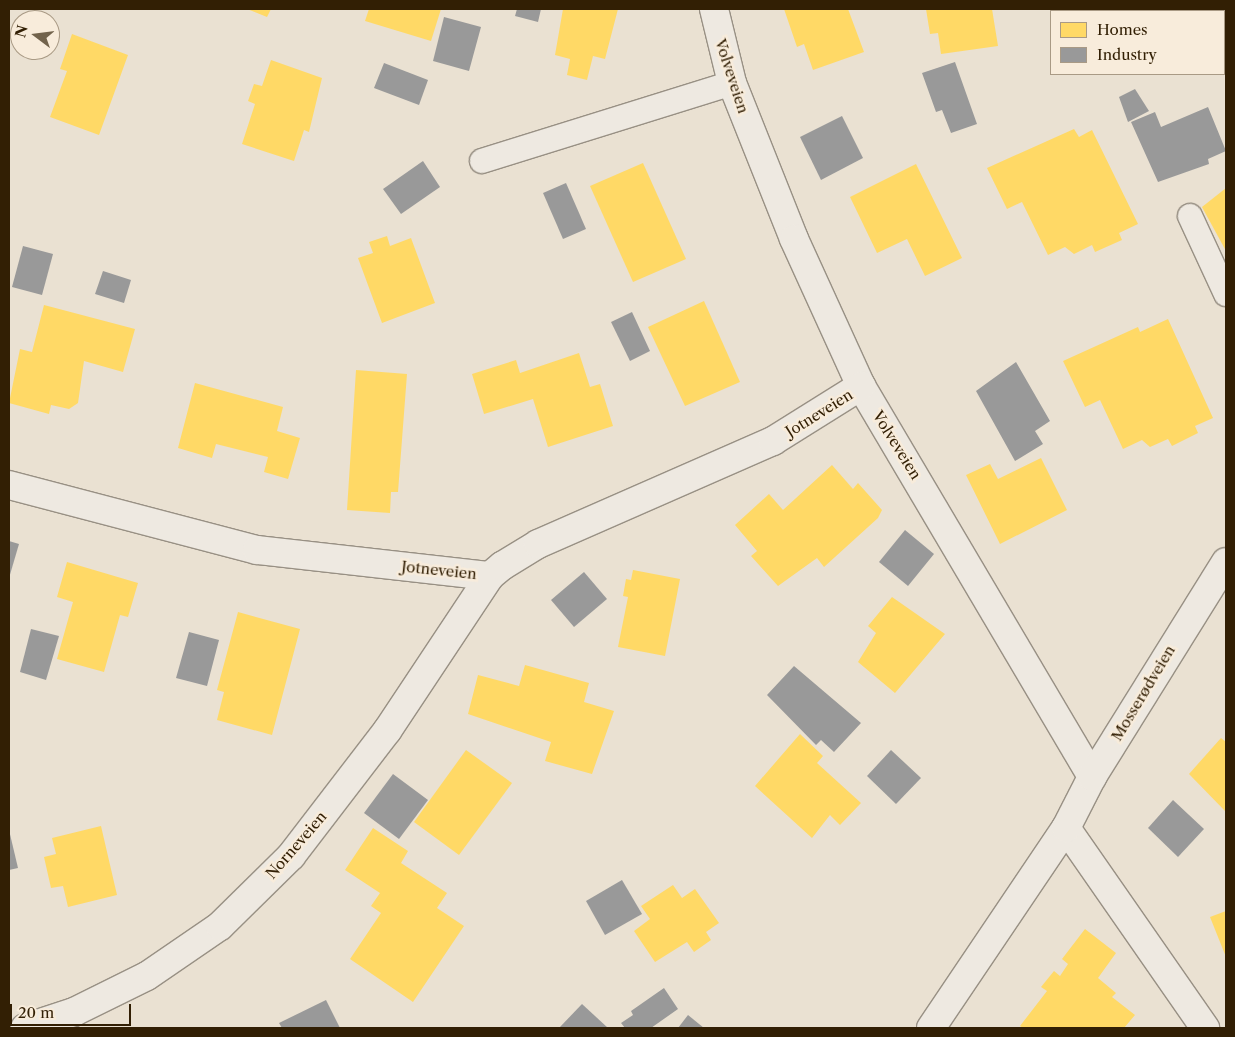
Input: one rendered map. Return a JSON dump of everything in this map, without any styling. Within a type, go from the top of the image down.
[{"type":"street","name":"Volveveien","points":[[714,9],[732,84],[794,239],[861,386],[1092,777]]},
{"type":"street","name":"Jotneveien","points":[[9,485],[258,550],[490,576],[538,544],[773,441],[861,386]]},
{"type":"street","name":"Mosserødveien","points":[[931,1028],[1066,828],[1092,777],[1226,562]]},
{"type":"street","name":"Norneveien","points":[[25,1028],[74,1012],[147,976],[220,926],[297,848],[387,731],[490,576]]},
{"type":"street","points":[[1066,828],[1205,1028]]},
{"type":"lane","points":[[482,161],[732,84]]},
{"type":"lane","points":[[1190,216],[1226,294]]},
{"type":"building: Homes","points":[[247,9],[271,9],[267,17]]},
{"type":"building: Homes","points":[[369,9],[441,9],[431,41],[365,21]]},
{"type":"building: Homes","points":[[563,9],[618,9],[605,59],[593,56],[587,80],[567,75],[570,59],[555,55]]},
{"type":"building: Homes","points":[[784,9],[848,9],[864,52],[813,70],[804,44],[797,47]]},
{"type":"building: Homes","points":[[926,9],[992,9],[998,46],[941,54],[938,33],[930,34]]},
{"type":"building: Homes","points":[[1114,9],[1171,9],[1171,10]]},
{"type":"building: Homes","points":[[72,34],[128,55],[99,135],[50,117],[67,71],[60,69]]},
{"type":"building: Homes","points":[[271,60],[322,78],[309,132],[304,130],[294,161],[242,144],[255,104],[248,101],[254,84],[262,86]]},
{"type":"building: Homes","points":[[1074,129],[1079,137],[1092,130],[1138,224],[1119,233],[1122,240],[1095,252],[1092,245],[1074,254],[1065,247],[1048,255],[1022,202],[1007,209],[987,168]]},
{"type":"building: Homes","points":[[643,163],[686,259],[633,282],[590,186]]},
{"type":"building: Homes","points":[[916,164],[962,258],[925,276],[907,239],[877,253],[850,197]]},
{"type":"building: Homes","points":[[1226,188],[1226,251],[1202,207]]},
{"type":"building: Homes","points":[[387,236],[390,246],[411,238],[435,303],[382,323],[358,258],[373,253],[369,242]]},
{"type":"building: Homes","points":[[704,301],[740,382],[685,406],[648,327]]},
{"type":"building: Homes","points":[[44,305],[135,329],[123,372],[84,361],[78,403],[69,409],[51,405],[49,414],[9,403],[20,349],[32,352]]},
{"type":"building: Homes","points":[[1168,319],[1213,418],[1195,426],[1198,433],[1172,446],[1168,439],[1150,447],[1142,440],[1123,449],[1100,400],[1085,407],[1063,361],[1138,327],[1140,332]]},
{"type":"building: Homes","points":[[579,353],[590,387],[600,384],[613,426],[548,447],[533,399],[484,414],[472,374],[516,360],[520,373]]},
{"type":"building: Homes","points":[[356,370],[407,374],[398,492],[391,492],[390,513],[347,510]]},
{"type":"building: Homes","points":[[195,383],[283,407],[277,431],[300,438],[288,479],[264,472],[268,457],[216,444],[212,458],[178,448]]},
{"type":"building: Homes","points":[[1041,458],[1067,510],[1000,544],[966,475],[990,464],[998,479]]},
{"type":"building: Homes","points":[[832,465],[853,489],[858,483],[882,510],[878,518],[824,567],[817,558],[778,586],[751,556],[757,551],[735,525],[769,494],[783,510]]},
{"type":"building: Homes","points":[[67,562],[138,583],[128,617],[120,615],[104,672],[57,659],[73,602],[57,597]]},
{"type":"building: Homes","points":[[633,570],[680,579],[665,656],[618,647],[628,597],[623,596],[626,579],[631,580]]},
{"type":"building: Homes","points":[[892,597],[945,634],[895,693],[858,662],[876,633],[868,626]]},
{"type":"building: Homes","points":[[238,612],[300,629],[272,735],[217,720],[224,692],[217,690]]},
{"type":"building: Homes","points":[[525,665],[589,683],[584,702],[614,711],[592,774],[545,761],[551,742],[468,714],[478,675],[519,686]]},
{"type":"building: Homes","points":[[800,734],[823,756],[817,763],[861,803],[840,825],[830,815],[812,838],[755,786]]},
{"type":"building: Homes","points":[[1221,738],[1226,742],[1226,812],[1189,774]]},
{"type":"building: Homes","points":[[466,750],[512,783],[459,855],[414,822]]},
{"type":"building: Homes","points":[[101,826],[117,895],[68,907],[63,886],[51,888],[44,857],[56,854],[52,838]]},
{"type":"building: Homes","points":[[373,828],[408,851],[401,863],[447,893],[437,908],[464,926],[413,1002],[350,959],[381,913],[371,906],[380,893],[345,870]]},
{"type":"building: Homes","points":[[673,885],[682,898],[695,889],[719,923],[706,932],[711,940],[694,952],[687,942],[655,962],[634,931],[650,919],[641,906]]},
{"type":"building: Homes","points":[[1226,911],[1226,957],[1210,917]]},
{"type":"building: Homes","points":[[1085,929],[1116,953],[1098,978],[1116,993],[1112,997],[1135,1015],[1124,1028],[1023,1028],[1020,1026],[1047,991],[1041,987],[1054,971],[1060,976],[1068,964],[1062,959]]},
{"type":"building: Industry","points":[[517,9],[541,9],[538,22],[515,16]]},
{"type":"building: Industry","points":[[444,17],[481,27],[469,71],[433,61]]},
{"type":"building: Industry","points":[[955,62],[977,124],[951,133],[942,110],[936,112],[922,73]]},
{"type":"building: Industry","points":[[384,63],[428,80],[419,105],[374,88]]},
{"type":"building: Industry","points":[[1135,89],[1149,111],[1128,122],[1119,97]]},
{"type":"building: Industry","points":[[1208,107],[1226,151],[1208,159],[1209,164],[1158,182],[1131,122],[1155,112],[1161,127]]},
{"type":"building: Industry","points":[[842,116],[863,158],[821,180],[800,137]]},
{"type":"building: Industry","points":[[423,161],[440,187],[401,214],[383,189]]},
{"type":"building: Industry","points":[[566,183],[586,229],[563,239],[543,193]]},
{"type":"building: Industry","points":[[23,246],[53,254],[42,295],[12,287]]},
{"type":"building: Industry","points":[[103,271],[131,280],[124,303],[95,294]]},
{"type":"building: Industry","points":[[632,312],[650,351],[630,361],[611,322]]},
{"type":"building: Industry","points":[[1016,362],[1050,421],[1035,431],[1043,444],[1015,461],[976,391]]},
{"type":"building: Industry","points":[[905,530],[934,554],[908,586],[879,562]]},
{"type":"building: Industry","points":[[9,541],[19,544],[9,578]]},
{"type":"building: Industry","points":[[584,572],[607,599],[574,627],[551,600]]},
{"type":"building: Industry","points":[[31,629],[59,636],[46,680],[20,672]]},
{"type":"building: Industry","points":[[189,632],[219,640],[207,686],[176,678]]},
{"type":"building: Industry","points":[[794,666],[861,723],[834,752],[821,740],[816,745],[767,695]]},
{"type":"building: Industry","points":[[891,750],[921,778],[896,804],[867,776]]},
{"type":"building: Industry","points":[[393,774],[428,800],[399,839],[364,813]]},
{"type":"building: Industry","points":[[1173,800],[1204,829],[1178,857],[1148,828]]},
{"type":"building: Industry","points":[[9,830],[18,868],[9,870]]},
{"type":"building: Industry","points":[[622,880],[642,914],[605,935],[586,901]]},
{"type":"building: Industry","points":[[664,988],[678,1009],[651,1028],[625,1028],[621,1023],[633,1015],[631,1011]]},
{"type":"building: Industry","points":[[326,1000],[340,1028],[282,1028],[279,1023]]},
{"type":"building: Industry","points":[[582,1004],[608,1028],[559,1028]]},
{"type":"building: Industry","points":[[688,1015],[704,1028],[678,1028]]}]
